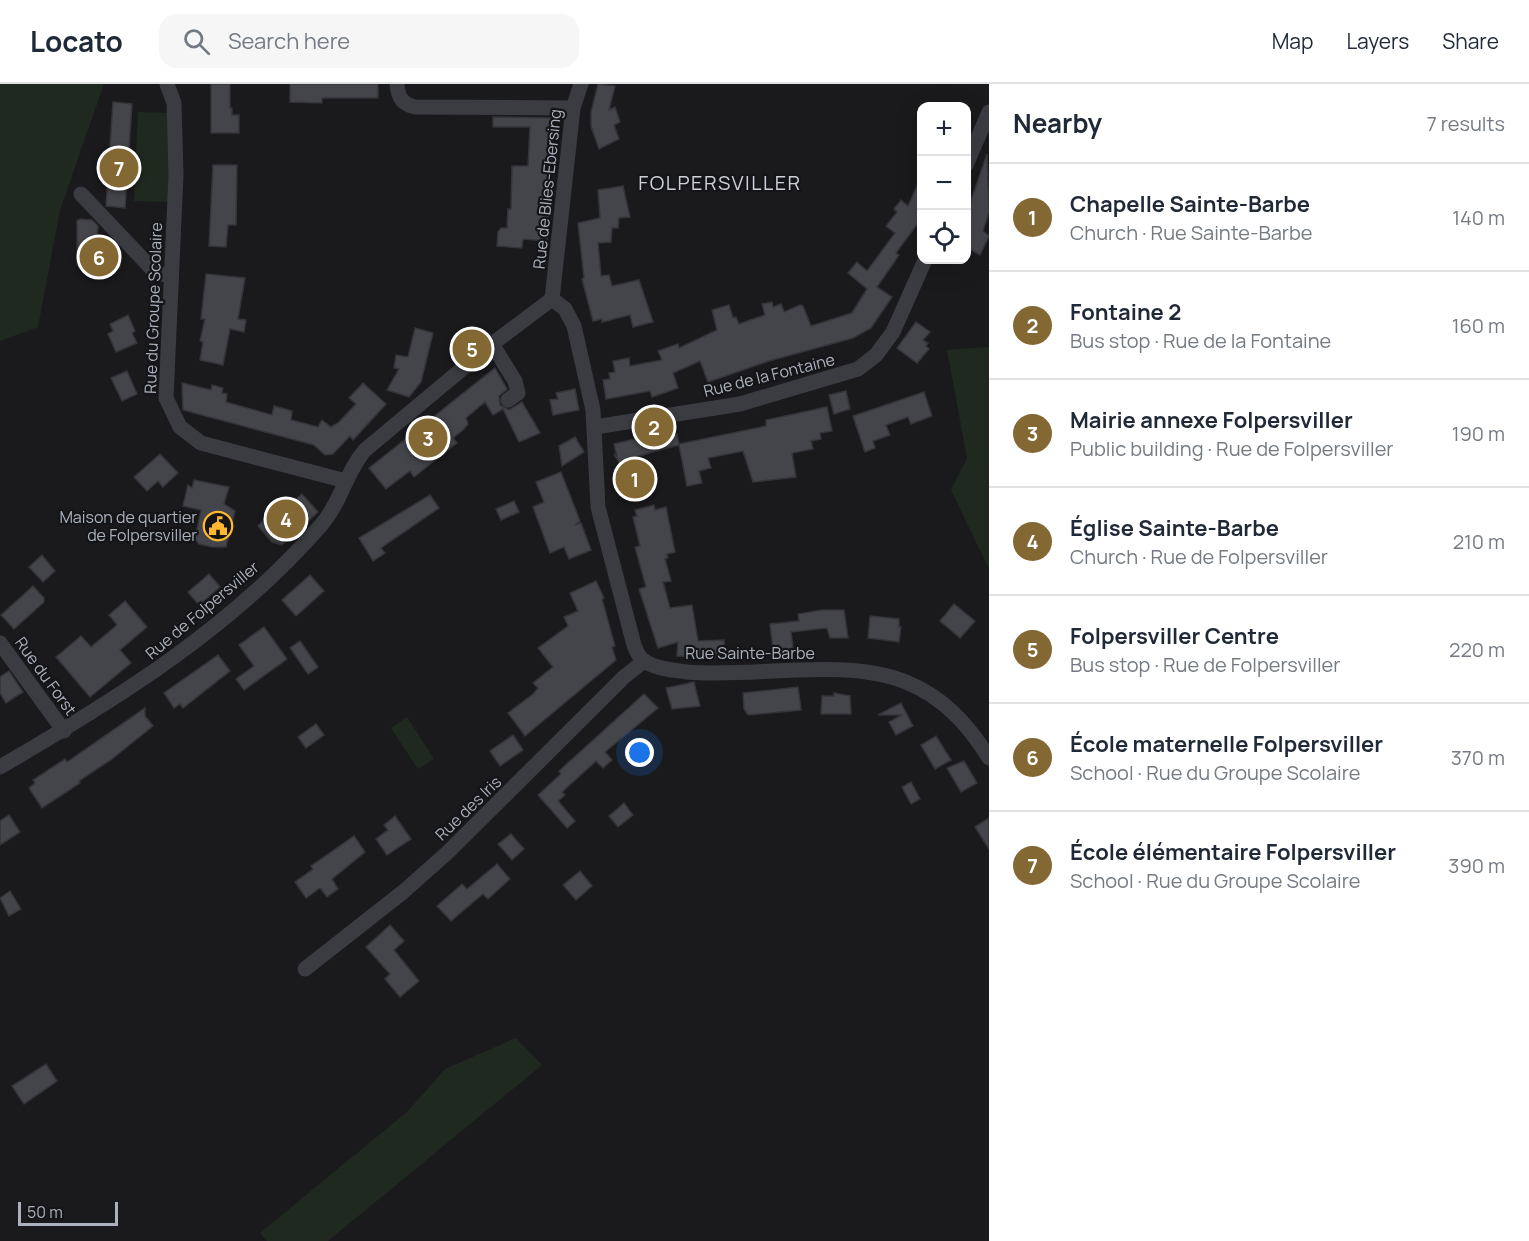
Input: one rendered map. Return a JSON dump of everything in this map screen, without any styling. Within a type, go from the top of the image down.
[{"type":"street","name":"Rue du Groupe Scolaire","points":[[167,84],[174,104],[176,175],[166,398],[180,427],[201,443],[346,481]]},
{"type":"street","points":[[397,84],[400,98],[405,105],[415,107],[573,108]]},
{"type":"street","name":"Rue de Blies-Ebersing","points":[[552,299],[573,108],[581,84]]},
{"type":"street","points":[[970,156],[989,112]]},
{"type":"street","points":[[81,194],[156,273],[171,276]]},
{"type":"street","name":"Rue de la Fontaine","points":[[595,427],[741,404],[858,369],[876,355],[892,332],[923,264]]},
{"type":"street","points":[[552,299],[565,309],[574,326],[595,427],[598,507],[634,645],[644,661]]},
{"type":"street","name":"Rue de Folpersviller","points":[[0,767],[64,731],[154,674],[259,587],[323,523],[356,460],[365,450],[492,344],[552,299]]},
{"type":"street","points":[[492,344],[515,381],[518,393],[508,400]]},
{"type":"street","name":"Rue du Forst","points":[[0,643],[64,731]]},
{"type":"street","name":"Rue Sainte-Barbe","points":[[644,661],[666,669],[713,674],[850,671],[896,679],[917,687],[956,714],[989,758]]},
{"type":"street","name":"Rue des Iris","points":[[304,969],[403,892],[447,853],[624,677],[644,661]]},
{"type":"green space","points":[[0,84],[104,84],[60,210],[38,327],[0,341]]},
{"type":"green space","points":[[138,112],[172,113],[169,202],[134,201]]},
{"type":"green space","points":[[989,347],[989,569],[951,490],[967,458],[947,350]]},
{"type":"green space","points":[[407,717],[434,759],[418,769],[391,728]]},
{"type":"green space","points":[[516,1038],[542,1065],[328,1241],[267,1241],[260,1233],[408,1111],[445,1069]]},
{"type":"building","points":[[211,84],[230,84],[230,108],[232,108],[232,115],[239,115],[239,133],[211,133]]},
{"type":"building","points":[[290,84],[378,84],[378,98],[322,98],[322,103],[290,102]]},
{"type":"building","points":[[598,84],[615,86],[609,110],[615,107],[620,122],[614,125],[619,139],[599,149],[591,126],[591,112]]},
{"type":"building","points":[[113,102],[132,104],[125,208],[106,206]]},
{"type":"building","points":[[493,117],[554,118],[547,241],[523,239],[522,248],[497,246],[498,232],[501,228],[507,228],[508,209],[511,209],[512,166],[528,166],[530,127],[493,127]]},
{"type":"building","points":[[987,154],[989,212],[983,231],[989,236],[980,255],[971,250],[971,200]]},
{"type":"building","points":[[213,165],[237,165],[236,225],[228,225],[226,247],[209,246]]},
{"type":"building","points":[[623,186],[630,217],[619,218],[618,228],[612,228],[611,242],[598,243],[601,276],[609,275],[612,286],[639,280],[653,322],[633,327],[630,315],[602,322],[602,319],[593,321],[582,279],[584,278],[578,223],[600,218],[598,190]]},
{"type":"building","points":[[917,186],[917,224],[896,253],[899,255],[877,287],[892,297],[871,328],[853,338],[769,361],[708,382],[700,361],[673,373],[678,388],[652,397],[650,391],[606,399],[603,380],[610,379],[609,373],[615,372],[613,361],[629,358],[630,366],[662,360],[658,351],[678,344],[679,348],[717,330],[712,310],[729,305],[733,318],[736,317],[739,324],[765,315],[762,304],[772,302],[773,307],[781,304],[784,312],[800,305],[803,306],[811,326],[852,313],[867,289],[848,273],[857,262],[867,271],[895,233],[886,226],[897,212],[894,209],[901,200],[908,206]]},
{"type":"building","points":[[92,220],[98,226],[96,248],[121,251],[120,268],[77,265],[77,221]]},
{"type":"building","points":[[206,274],[245,278],[238,319],[246,320],[244,332],[230,329],[223,365],[200,360],[203,342],[200,341],[205,319],[201,319]]},
{"type":"building","points":[[128,315],[137,343],[116,352],[108,334],[113,331],[110,324]]},
{"type":"building","points":[[916,322],[930,332],[923,340],[928,343],[926,346],[929,349],[917,363],[897,348]]},
{"type":"building","points":[[415,328],[433,333],[421,382],[409,397],[387,390],[399,369],[394,368],[396,355],[408,357]]},
{"type":"building","points":[[495,368],[507,389],[499,396],[500,405],[509,410],[522,402],[540,433],[519,442],[503,409],[493,415],[485,402],[466,418],[468,424],[453,438],[457,443],[414,477],[410,471],[386,489],[369,468]]},
{"type":"building","points":[[127,371],[137,394],[122,401],[111,378]]},
{"type":"building","points":[[182,383],[211,390],[212,385],[223,388],[222,393],[227,394],[226,402],[272,415],[274,406],[292,411],[291,420],[318,427],[322,420],[331,427],[338,423],[356,404],[349,398],[363,383],[386,404],[353,440],[350,436],[333,454],[325,455],[314,445],[183,410]]},
{"type":"building","points":[[575,389],[579,410],[553,415],[550,400],[558,399],[556,393]]},
{"type":"building","points":[[846,391],[850,409],[834,414],[829,395]]},
{"type":"building","points":[[924,392],[932,416],[911,424],[908,417],[886,425],[890,435],[873,441],[875,448],[865,452],[853,416]]},
{"type":"building","points":[[827,407],[832,431],[820,433],[821,439],[811,441],[813,449],[792,453],[796,477],[753,482],[743,451],[708,458],[711,468],[699,471],[702,483],[687,486],[679,445],[624,460],[644,472],[645,479],[633,487],[614,454],[617,457],[614,444],[655,434],[656,437],[677,434],[679,444],[766,426],[766,420]]},
{"type":"building","points":[[575,437],[584,452],[562,466],[559,446]]},
{"type":"building","points":[[160,454],[178,473],[163,487],[158,481],[147,491],[134,477]]},
{"type":"building","points":[[561,472],[580,521],[575,525],[581,523],[591,550],[569,559],[564,547],[550,553],[533,507],[544,502],[536,482]]},
{"type":"building","points":[[194,480],[229,487],[224,504],[235,511],[226,547],[199,544],[195,539],[201,510],[183,506],[188,485],[192,488]]},
{"type":"building","points":[[302,494],[318,512],[282,545],[272,542],[258,526],[272,511],[276,516]]},
{"type":"building","points":[[430,495],[439,508],[381,548],[385,553],[373,561],[359,538]]},
{"type":"building","points":[[514,501],[519,512],[501,520],[496,509]]},
{"type":"building","points":[[654,505],[655,510],[666,507],[675,552],[667,554],[668,558],[665,559],[671,581],[663,582],[670,608],[692,605],[698,641],[724,640],[725,658],[677,656],[678,642],[658,648],[639,589],[646,587],[635,547],[640,546],[633,517],[637,516],[635,510]]},
{"type":"building","points":[[42,555],[55,571],[43,582],[29,567]]},
{"type":"building","points":[[209,574],[220,587],[199,605],[188,592]]},
{"type":"building","points":[[310,575],[324,591],[296,616],[282,600]]},
{"type":"building","points":[[596,581],[604,598],[602,599],[615,646],[612,647],[616,660],[525,736],[508,713],[533,694],[538,688],[533,683],[553,667],[538,648],[568,626],[564,617],[578,611],[570,593]]},
{"type":"building","points":[[33,586],[44,598],[44,602],[14,629],[1,615]]},
{"type":"building","points":[[125,601],[147,627],[120,650],[131,663],[90,697],[56,657],[81,636],[91,647],[117,625],[109,615]]},
{"type":"building","points":[[954,604],[975,621],[960,638],[940,621]]},
{"type":"building","points":[[822,610],[844,610],[848,638],[830,638],[827,628],[791,632],[794,655],[774,657],[770,624],[799,621],[798,614]]},
{"type":"building","points":[[870,616],[899,619],[899,627],[901,627],[899,642],[868,638]]},
{"type":"building","points":[[264,627],[287,659],[244,690],[236,679],[254,666],[239,645]]},
{"type":"building","points":[[300,641],[318,667],[308,674],[290,648]]},
{"type":"building","points":[[218,655],[230,671],[183,708],[180,704],[174,708],[164,693]]},
{"type":"building","points":[[9,671],[23,692],[6,703],[0,693],[0,677]]},
{"type":"building","points":[[694,682],[700,706],[672,709],[666,688]]},
{"type":"building","points":[[798,687],[801,710],[748,715],[744,709],[743,693]]},
{"type":"building","points":[[834,693],[850,696],[851,714],[821,714],[822,696],[834,696]]},
{"type":"building","points":[[644,694],[658,708],[605,752],[612,760],[603,768],[596,761],[562,792],[565,795],[558,801],[575,821],[567,828],[538,795],[561,774],[559,771]]},
{"type":"building","points":[[901,703],[913,726],[896,735],[889,722],[902,715],[878,715]]},
{"type":"building","points":[[145,708],[145,716],[153,726],[112,759],[79,781],[80,783],[42,808],[29,788],[35,783],[33,780],[65,759],[67,762]]},
{"type":"building","points":[[316,724],[324,735],[306,748],[298,737]]},
{"type":"building","points":[[513,735],[523,750],[500,766],[490,751]]},
{"type":"building","points":[[936,736],[951,760],[935,769],[921,745]]},
{"type":"building","points":[[964,761],[977,783],[961,792],[947,768]]},
{"type":"building","points":[[911,782],[920,799],[911,804],[902,787]]},
{"type":"building","points":[[624,803],[633,815],[618,827],[609,816]]},
{"type":"building","points":[[9,815],[20,832],[0,845],[0,821]]},
{"type":"building","points":[[395,816],[411,839],[387,855],[376,839],[388,830],[384,825]]},
{"type":"building","points":[[989,818],[989,849],[975,827]]},
{"type":"building","points":[[511,834],[524,849],[512,860],[498,844]]},
{"type":"building","points":[[354,836],[365,852],[332,879],[338,889],[327,897],[320,888],[306,898],[295,882],[313,869],[311,866]]},
{"type":"building","points":[[497,864],[510,879],[488,899],[483,894],[451,921],[437,906],[462,884],[467,889]]},
{"type":"building","points":[[580,871],[592,886],[576,900],[563,885]]},
{"type":"building","points":[[10,891],[21,909],[9,916],[0,898]]},
{"type":"building","points":[[390,925],[404,941],[394,950],[419,981],[400,997],[385,979],[390,974],[366,947]]},
{"type":"building","points":[[46,1064],[57,1081],[24,1104],[12,1086]]},
{"type":"place","name":"École élémentaire Folpersviller","points":[[119,168]]},
{"type":"place","name":"École maternelle Folpersviller","points":[[99,257]]},
{"type":"place","name":"Folpersviller Centre","points":[[472,349]]},
{"type":"place","name":"Fontaine 2","points":[[654,427]]},
{"type":"place","name":"Mairie annexe Folpersviller","points":[[428,438]]},
{"type":"place","name":"Chapelle Sainte-Barbe","points":[[635,479]]},
{"type":"place","name":"Église Sainte-Barbe","points":[[286,519]]},
{"type":"place","name":"Maison de quartier de Folpersviller","points":[[218,526]]},
{"type":"district","name":"FOLPERSVILLER","points":[[720,182]]}]
